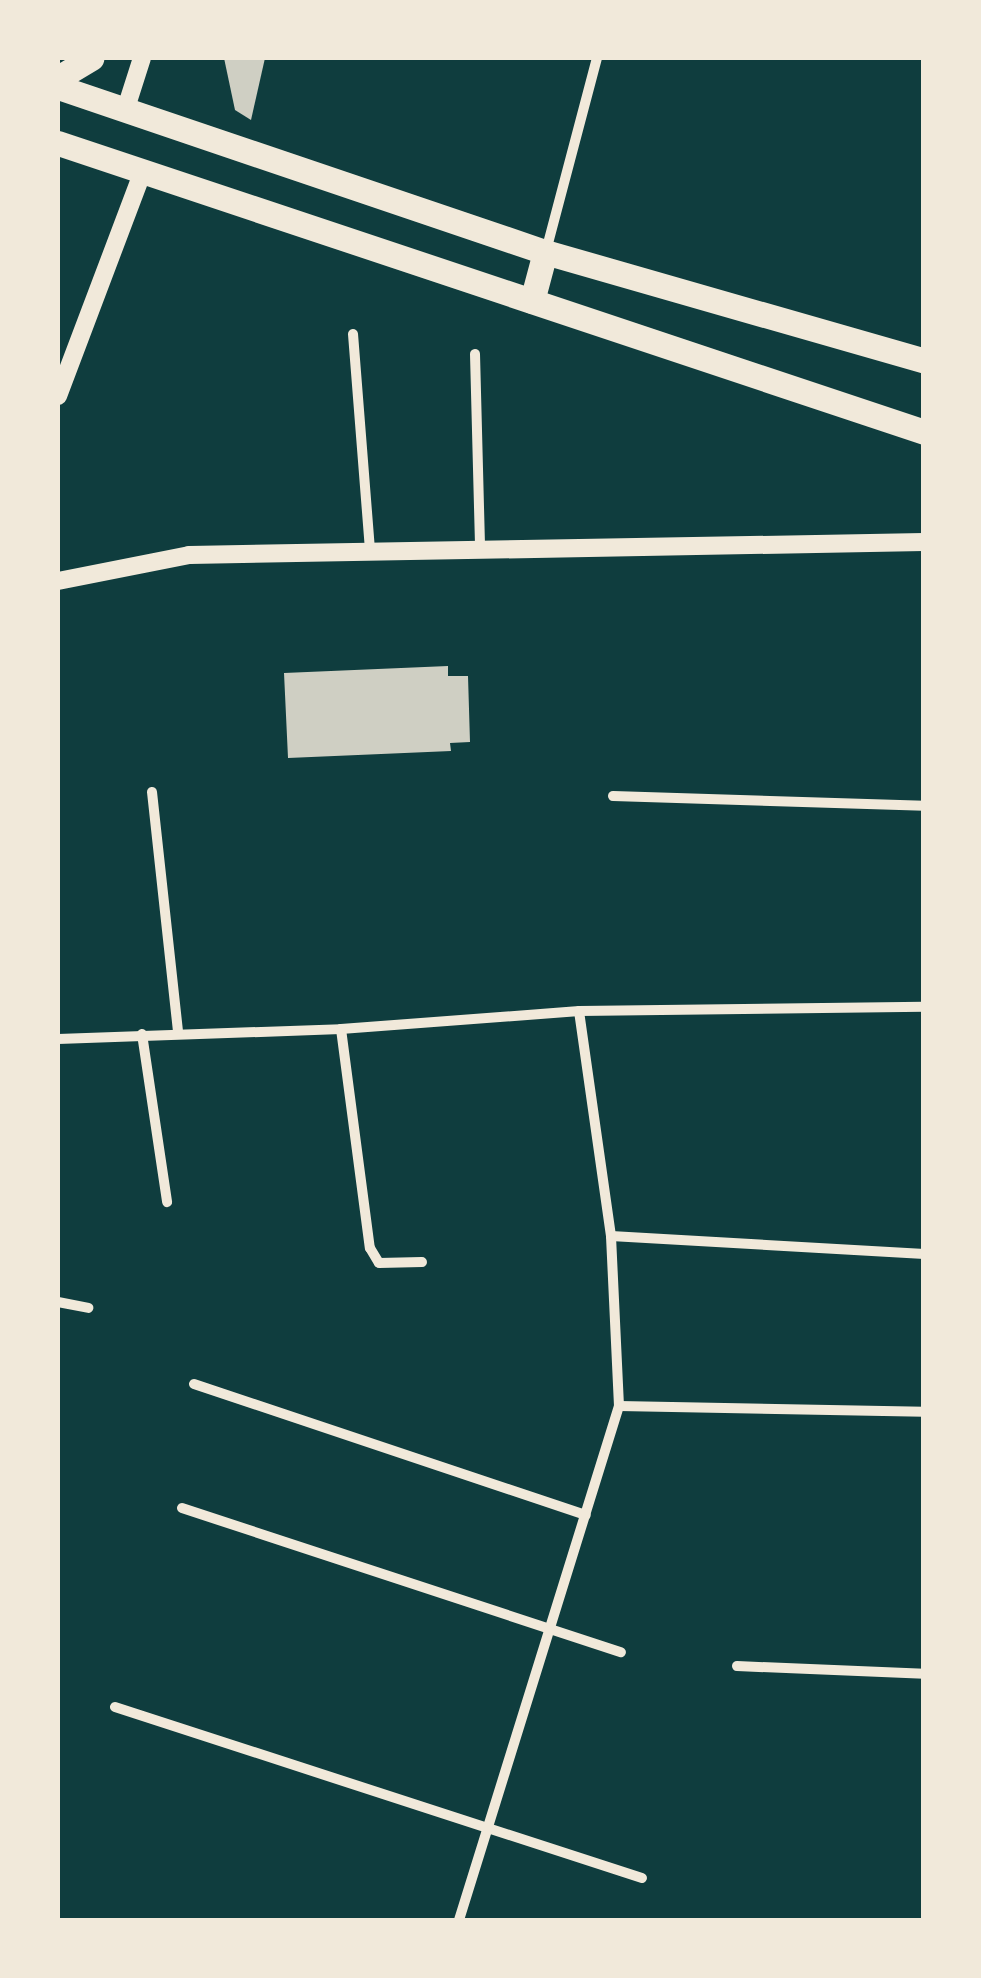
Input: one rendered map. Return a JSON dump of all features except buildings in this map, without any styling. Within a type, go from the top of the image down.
[{"type":"main road","points":[[58,78],[91,58]]},
{"type":"main road","points":[[58,87],[546,252],[924,361]]},
{"type":"main road","points":[[58,143],[924,432]]},
{"type":"main road","points":[[532,301],[546,252]]},
{"type":"street","points":[[126,108],[142,58]]},
{"type":"street","points":[[546,252],[596,58]]},
{"type":"street","points":[[58,396],[142,174]]},
{"type":"street","points":[[353,334],[370,550]]},
{"type":"street","points":[[474,354],[480,549]]},
{"type":"street","points":[[58,582],[189,555],[924,542]]},
{"type":"street","points":[[152,792],[178,1032]]},
{"type":"street","points":[[613,796],[924,806]]},
{"type":"street","points":[[58,1038],[341,1029],[579,1011],[924,1006]]},
{"type":"street","points":[[460,1920],[491,1834],[549,1625],[619,1406],[611,1236],[579,1011]]},
{"type":"street","points":[[341,1029],[370,1248],[380,1263],[422,1262]]},
{"type":"street","points":[[142,1034],[168,1202]]},
{"type":"street","points":[[611,1236],[924,1254]]},
{"type":"street","points":[[58,1302],[88,1308]]},
{"type":"street","points":[[194,1384],[586,1515]]},
{"type":"street","points":[[619,1406],[924,1412]]},
{"type":"street","points":[[182,1508],[622,1652]]},
{"type":"street","points":[[738,1666],[924,1674]]},
{"type":"street","points":[[114,1707],[491,1834],[642,1878]]}]
